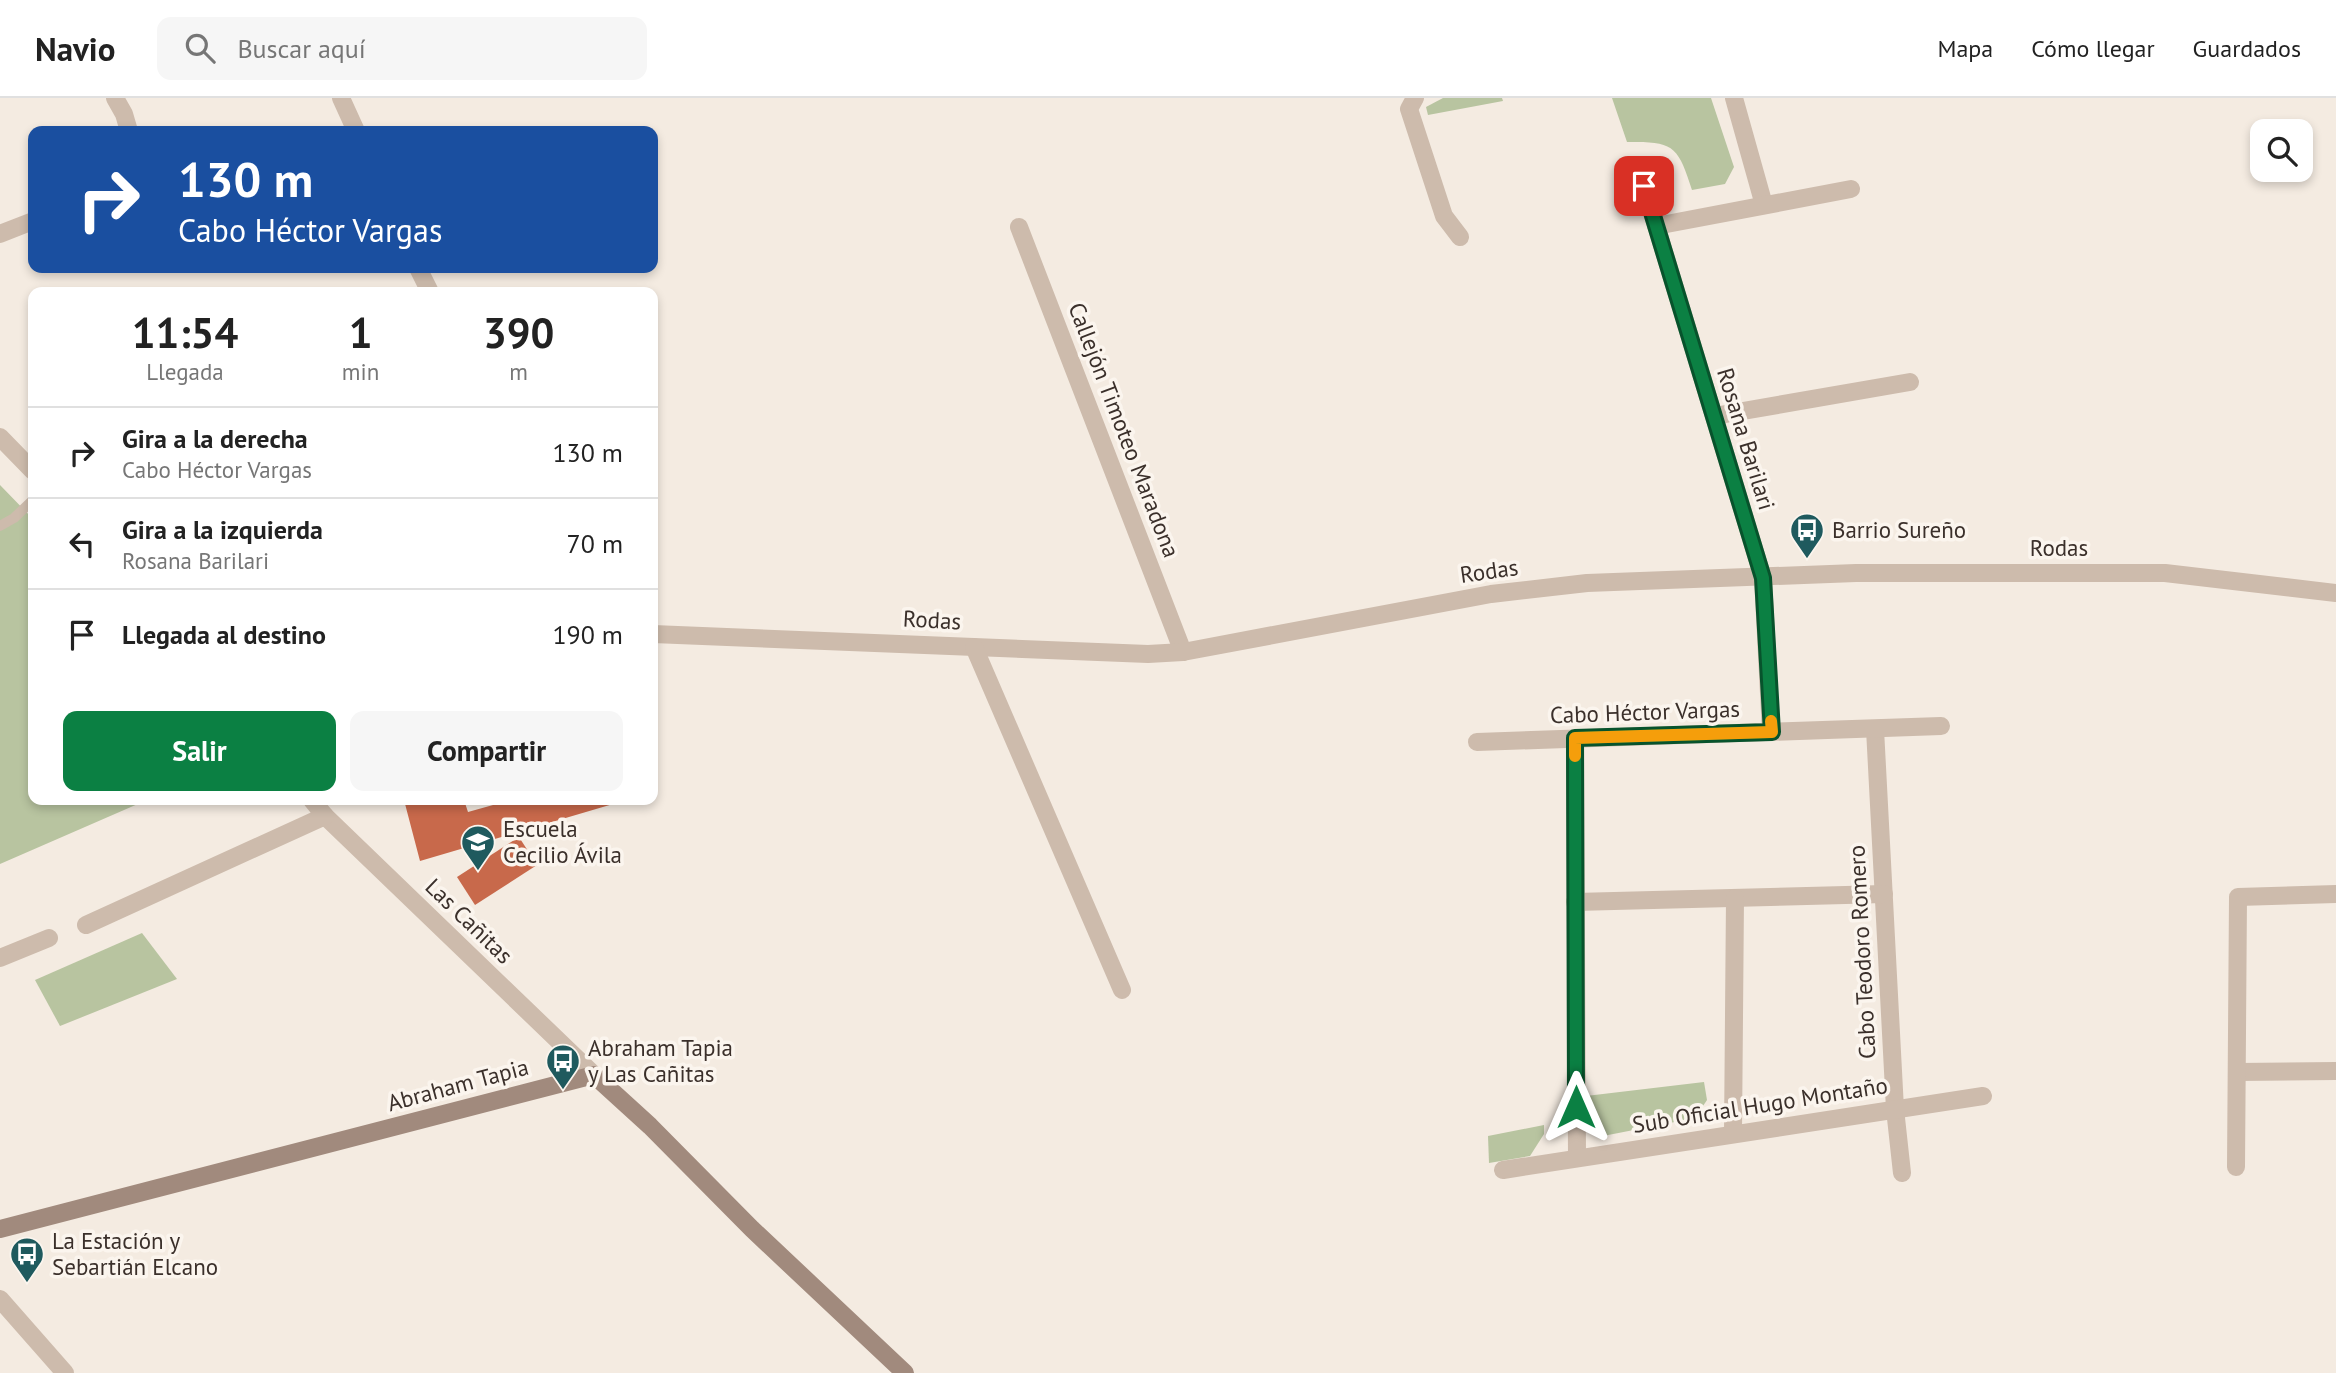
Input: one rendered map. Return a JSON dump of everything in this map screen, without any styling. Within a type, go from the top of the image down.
[{"type":"street","points":[[115,98],[128,126]]},
{"type":"street","points":[[341,98],[354,126]]},
{"type":"street","points":[[1415,98],[1409,109],[1444,216],[1460,237]]},
{"type":"street","points":[[1734,98],[1764,205]]},
{"type":"street","name":"Rosana Barilari","points":[[1638,166],[1763,578],[1772,732]]},
{"type":"street","points":[[1656,226],[1852,189]]},
{"type":"street","points":[[0,234],[28,223]]},
{"type":"street","name":"Callejón Timoteo Maradona","points":[[1019,227],[1183,652]]},
{"type":"street","points":[[1714,416],[1910,382]]},
{"type":"street","points":[[0,437],[28,466]]},
{"type":"street","name":"Rodas","points":[[658,634],[1148,654],[1183,652],[1491,594],[1587,583],[1856,573],[2165,573],[2336,593]]},
{"type":"street","points":[[974,647],[1122,990]]},
{"type":"street","name":"Cabo Héctor Vargas","points":[[1477,742],[1941,726]]},
{"type":"street","name":"Cabo Teodoro Romero","points":[[1875,729],[1895,1109],[1902,1173]]},
{"type":"street","points":[[1575,738],[1577,1158]]},
{"type":"street","name":"Las Cañitas","points":[[316,805],[594,1075]]},
{"type":"street","points":[[86,925],[325,816]]},
{"type":"street","points":[[1576,902],[1884,894]]},
{"type":"street","points":[[2236,1167],[2238,897],[2336,894]]},
{"type":"street","points":[[1733,1134],[1735,898]]},
{"type":"street","points":[[0,958],[49,938]]},
{"type":"street","points":[[2237,1072],[2336,1071]]},
{"type":"street","points":[[594,1075],[905,1373]]},
{"type":"street","name":"Abraham Tapia","points":[[0,1229],[594,1075]]},
{"type":"street","name":"Sub Oficial Hugo Montaño","points":[[1503,1170],[1983,1096]]},
{"type":"street","points":[[0,1299],[65,1373]]},
{"type":"lane","points":[[0,526],[28,505]]},
{"type":"green space","points":[[1443,98],[1502,98],[1503,101],[1428,115],[1426,107]]},
{"type":"green space","points":[[1612,98],[1711,98],[1734,167],[1725,184],[1692,190],[1683,164],[1672,149],[1655,143],[1627,142]]},
{"type":"green space","points":[[0,485],[28,514],[28,805],[136,805],[0,864]]},
{"type":"green space","points":[[142,933],[177,979],[60,1026],[35,980]]},
{"type":"green space","points":[[1704,1082],[1707,1100],[1695,1118],[1598,1137],[1587,1131],[1586,1096]]},
{"type":"green space","points":[[1544,1125],[1544,1134],[1530,1156],[1489,1163],[1488,1136]]},
{"type":"building","points":[[405,805],[466,805],[468,812],[493,805],[610,805],[420,861]]},
{"type":"building","points":[[519,837],[537,865],[475,905],[457,877]]},
{"type":"slow traffic","points":[[1575,756],[1575,738],[1772,732],[1771,721]]},
{"type":"place","name":"Barrio Sureño","points":[[1807,560]]},
{"type":"place","name":"Escuela Cecilio Ávila","points":[[478,872]]},
{"type":"place","name":"Abraham Tapia y Las Cañitas","points":[[563,1091]]},
{"type":"place","name":"La Estación y Sebartián Elcano","points":[[27,1284]]},
{"type":"route","points":[[1576,1107],[1575,738],[1772,732],[1763,578],[1644,186]]}]
